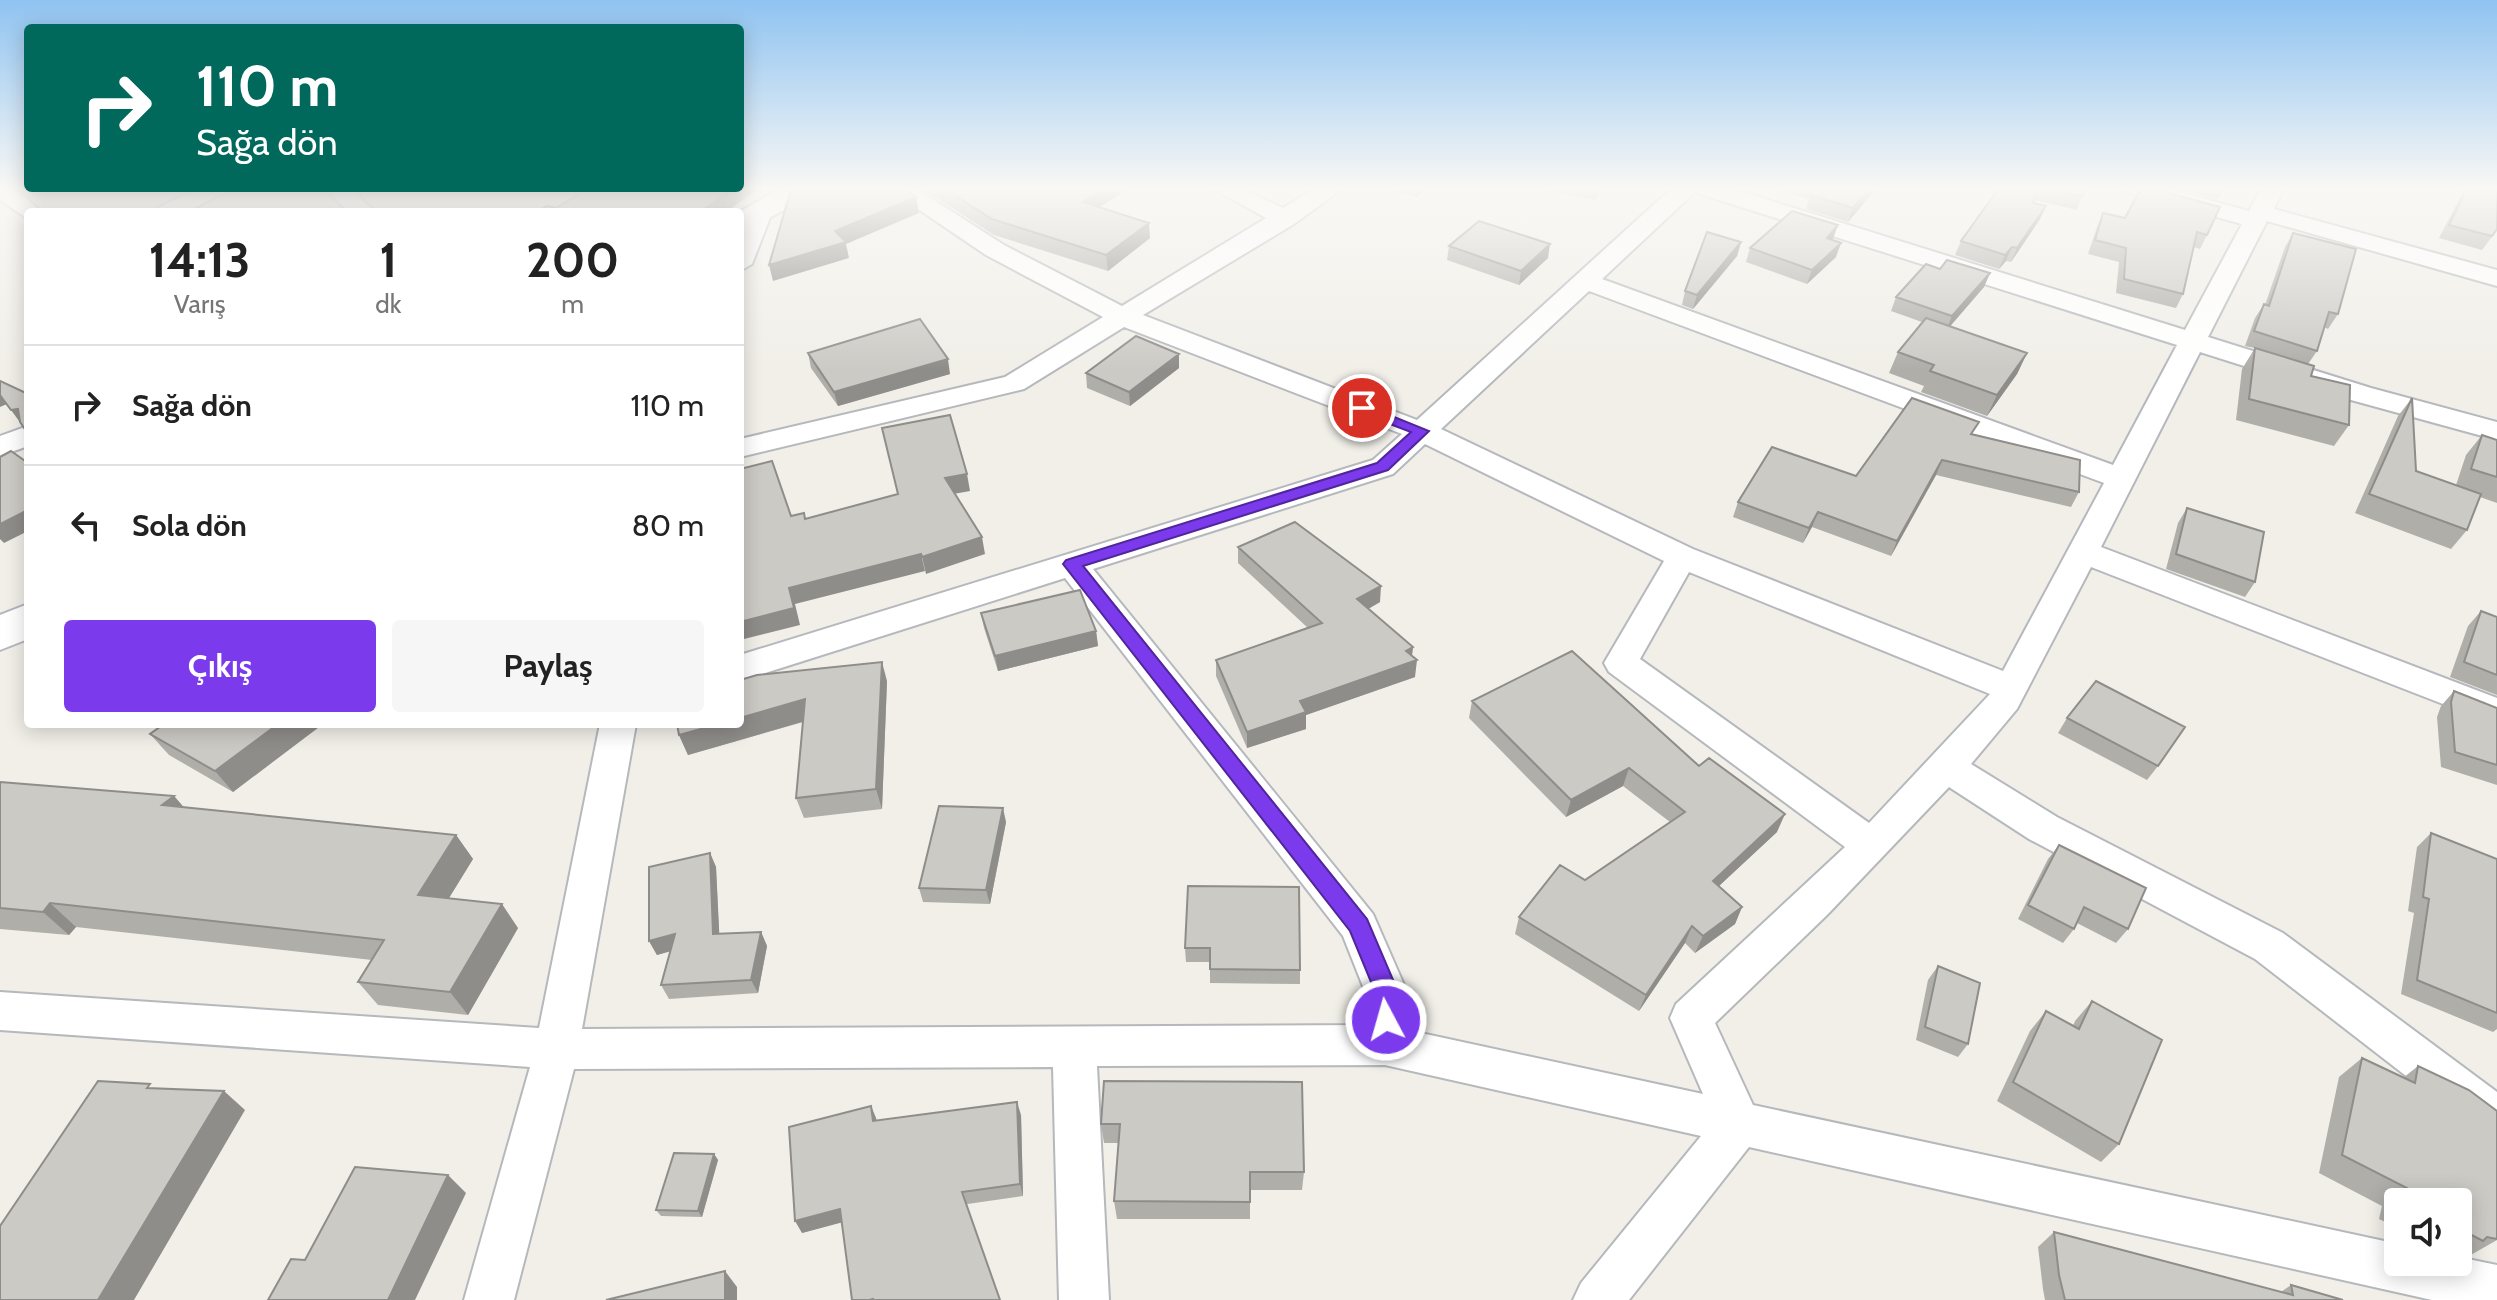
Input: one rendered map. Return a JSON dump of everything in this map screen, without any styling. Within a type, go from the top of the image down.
[{"type":"street","points":[[993,249],[1123,317],[1421,431],[1682,557],[2011,688]]},
{"type":"street","points":[[744,447],[1014,383],[1237,249]]},
{"type":"street","points":[[744,667],[1383,467],[1620,249]]},
{"type":"street","points":[[1897,249],[2190,341],[2497,431]]},
{"type":"street","points":[[1739,1124],[1691,1018],[1806,913],[1948,768],[2011,688],[2240,249]]},
{"type":"street","points":[[2400,249],[2497,278]]},
{"type":"street","points":[[1585,281],[2120,478]]},
{"type":"street","points":[[0,447],[24,437]]},
{"type":"street","points":[[2082,552],[2497,712]]},
{"type":"street","points":[[1682,557],[1621,663],[1871,845]]},
{"type":"street","points":[[1072,564],[1359,926],[1387,994],[1385,1045]]},
{"type":"street","points":[[0,635],[24,621]]},
{"type":"street","points":[[489,1300],[557,1049],[617,728]]},
{"type":"street","points":[[1948,768],[2043,828],[2269,946],[2497,1119]]},
{"type":"street","points":[[0,1011],[557,1049],[1385,1045],[2497,1290]]},
{"type":"street","points":[[1074,1047],[1084,1300]]},
{"type":"street","points":[[1607,1297],[1739,1124]]},
{"type":"building","points":[[774,249],[824,249],[769,265]]},
{"type":"building","points":[[1086,249],[1115,249],[1106,255]]},
{"type":"building","points":[[1457,249],[1545,249],[1521,271]]},
{"type":"building","points":[[1701,249],[1735,249],[1697,295],[1685,291]]},
{"type":"building","points":[[1752,249],[1835,249],[1812,270]]},
{"type":"building","points":[[1985,249],[2011,249],[2005,255]]},
{"type":"building","points":[[2126,249],[2193,249],[2183,294],[2124,279]]},
{"type":"building","points":[[2288,249],[2356,249],[2338,314],[2329,312],[2317,351],[2254,331],[2264,304],[2269,306]]},
{"type":"building","points":[[1947,260],[1990,273],[1952,316],[1896,297],[1926,264],[1940,269]]},
{"type":"building","points":[[1926,318],[2027,353],[1997,395],[1930,371],[1934,365],[1898,352]]},
{"type":"building","points":[[920,319],[948,359],[834,392],[808,353]]},
{"type":"building","points":[[1136,336],[1179,354],[1129,392],[1086,373]]},
{"type":"building","points":[[2255,348],[2314,366],[2311,376],[2350,385],[2349,425],[2249,399]]},
{"type":"building","points":[[0,381],[24,392],[24,428],[18,409],[11,410],[0,395]]},
{"type":"building","points":[[1912,398],[1979,422],[1971,434],[2080,460],[2079,492],[1942,460],[1897,541],[1818,512],[1809,528],[1738,502],[1772,447],[1856,476]]},
{"type":"building","points":[[2412,398],[2416,471],[2481,494],[2467,530],[2369,494]]},
{"type":"building","points":[[950,415],[967,474],[945,478],[982,537],[922,557],[921,554],[789,588],[794,608],[744,621],[744,468],[772,461],[791,516],[804,513],[805,519],[898,494],[882,428]]},
{"type":"building","points":[[2482,435],[2497,440],[2497,477],[2471,469]]},
{"type":"building","points":[[11,451],[24,460],[24,512],[0,524],[0,457]]},
{"type":"building","points":[[2187,508],[2264,532],[2255,582],[2176,554]]},
{"type":"building","points":[[1295,522],[1381,586],[1357,599],[1413,647],[1406,651],[1417,660],[1300,701],[1306,712],[1247,732],[1216,660],[1322,623],[1238,547]]},
{"type":"building","points":[[1080,590],[1096,631],[995,656],[981,613]]},
{"type":"building","points":[[2481,611],[2497,617],[2497,675],[2464,662]]},
{"type":"building","points":[[1572,651],[1699,766],[1709,758],[1785,814],[1713,881],[1742,907],[1703,936],[1692,926],[1646,995],[1519,917],[1560,865],[1585,880],[1685,812],[1629,768],[1571,800],[1472,701]]},
{"type":"building","points":[[882,662],[876,789],[796,798],[805,699],[744,717],[744,679]]},
{"type":"building","points":[[2096,681],[2185,727],[2158,766],[2067,718]]},
{"type":"building","points":[[2454,691],[2497,708],[2497,765],[2455,752],[2451,702]]},
{"type":"building","points":[[158,728],[273,728],[215,771],[150,734]]},
{"type":"building","points":[[678,728],[704,728],[679,735]]},
{"type":"building","points":[[0,782],[174,796],[162,805],[456,835],[418,895],[502,904],[450,992],[358,982],[384,940],[50,903],[43,912],[0,908]]},
{"type":"building","points":[[939,806],[1003,808],[986,890],[919,888]]},
{"type":"building","points":[[2431,833],[2497,859],[2497,1013],[2417,980],[2429,899],[2423,897]]},
{"type":"building","points":[[2059,845],[2146,888],[2128,929],[2084,907],[2074,929],[2028,905]]},
{"type":"building","points":[[710,853],[713,934],[761,932],[751,980],[661,985],[675,934],[649,941],[649,867]]},
{"type":"building","points":[[1188,886],[1299,887],[1300,970],[1210,969],[1210,948],[1185,948]]},
{"type":"building","points":[[1938,966],[1980,983],[1968,1044],[1925,1027]]},
{"type":"building","points":[[2092,1001],[2162,1040],[2119,1144],[2013,1082],[2046,1011],[2079,1029]]},
{"type":"building","points":[[2362,1058],[2415,1083],[2418,1066],[2469,1090],[2497,1111],[2497,1239],[2487,1237],[2483,1241],[2472,1235],[2472,1188],[2407,1188],[2342,1155]]},
{"type":"building","points":[[98,1081],[150,1084],[147,1088],[224,1091],[98,1300],[0,1300],[0,1226]]},
{"type":"building","points":[[1104,1081],[1302,1082],[1304,1172],[1250,1172],[1250,1202],[1114,1201],[1120,1124],[1101,1124]]},
{"type":"building","points":[[1017,1102],[1020,1184],[962,1192],[1000,1300],[852,1300],[840,1209],[795,1221],[789,1127],[871,1106],[873,1121]]},
{"type":"building","points":[[674,1153],[714,1154],[698,1211],[656,1210]]},
{"type":"building","points":[[355,1167],[448,1175],[388,1300],[268,1300],[291,1259],[305,1260]]},
{"type":"building","points":[[2054,1232],[2293,1295],[2291,1285],[2343,1300],[2065,1300]]},
{"type":"building","points":[[725,1271],[725,1300],[606,1300]]},
{"type":"route","points":[[1362,408],[1421,431],[1383,467],[1072,564],[1359,926],[1387,994],[1386,1020]]}]
